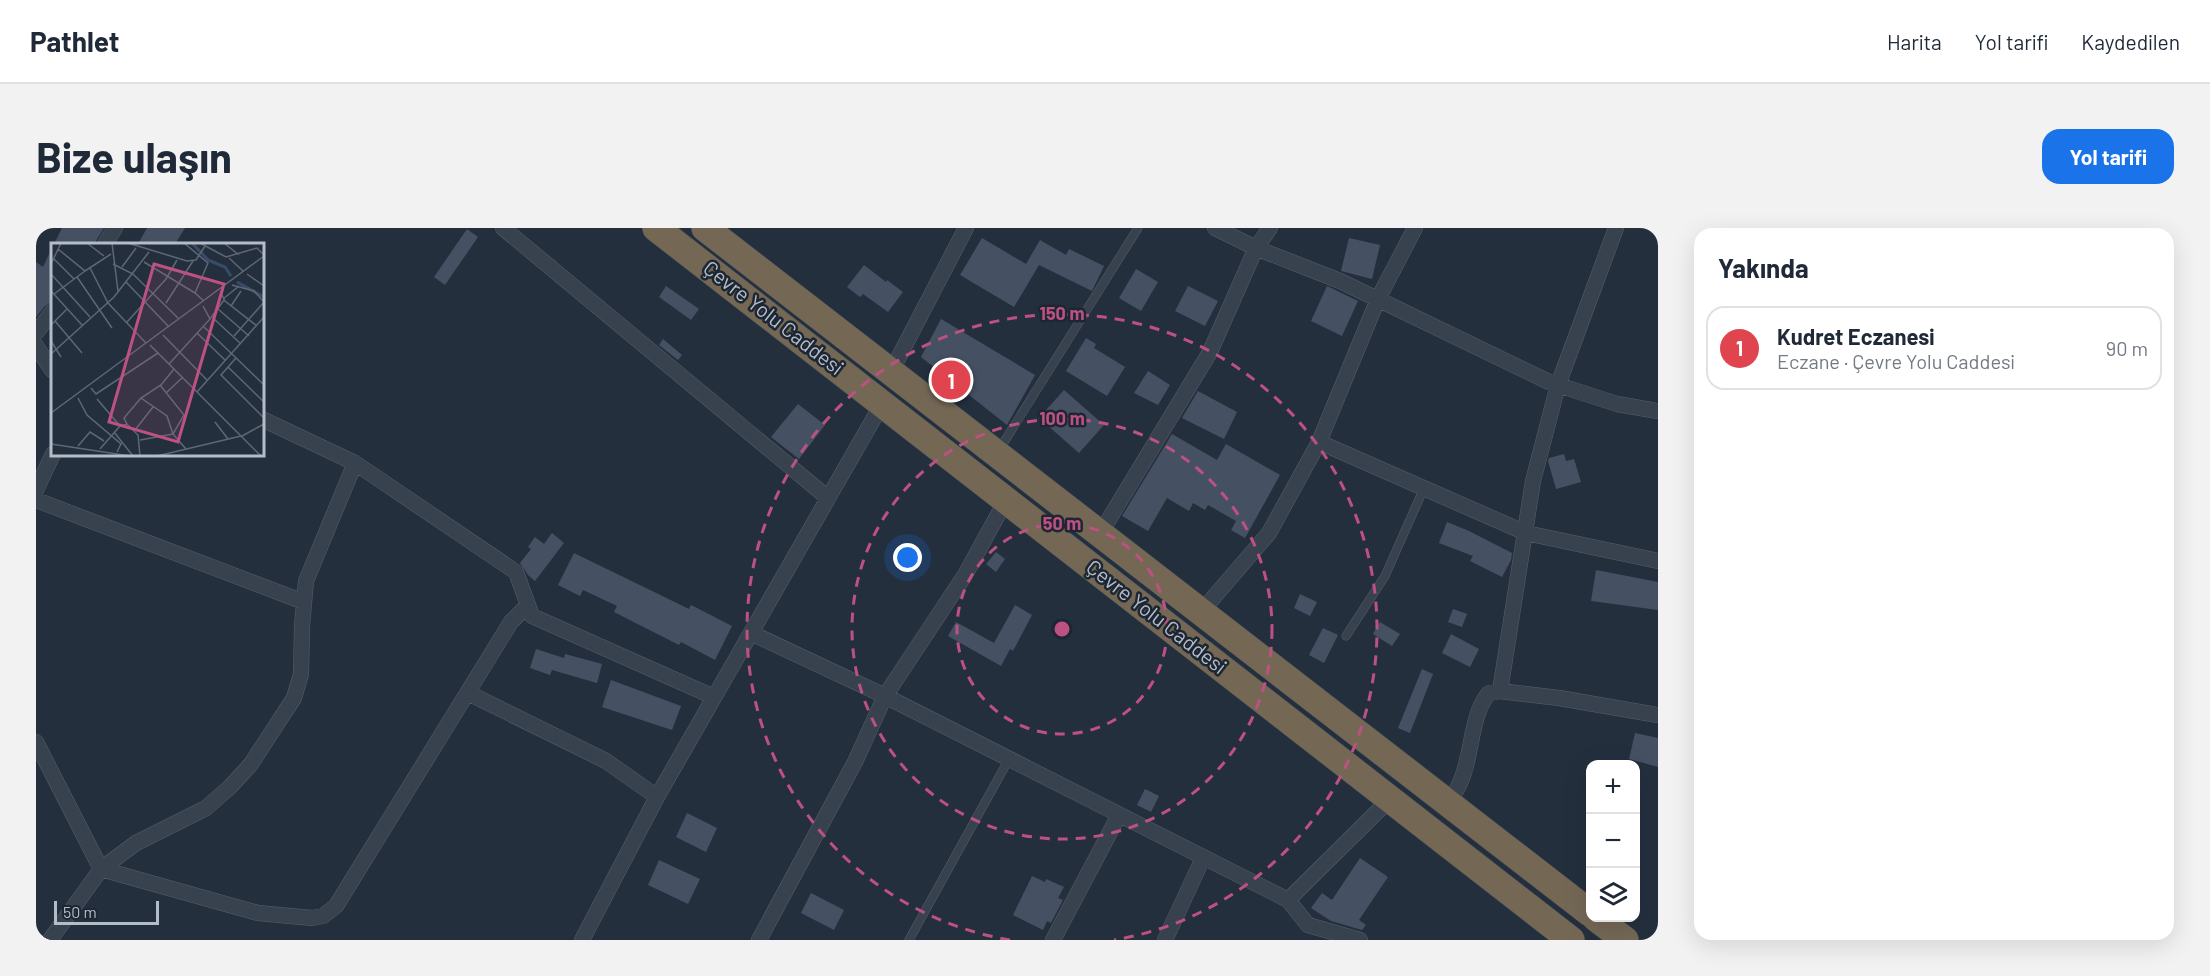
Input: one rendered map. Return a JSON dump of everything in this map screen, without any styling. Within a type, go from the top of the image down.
[{"type":"highway","name":"Çevre Yolu Caddesi","points":[[656,228],[1568,939]]},
{"type":"highway","name":"Çevre Yolu Caddesi","points":[[705,228],[1586,910]]},
{"type":"highway","points":[[1601,922],[1625,940]]},
{"type":"street","points":[[106,243],[115,228]]},
{"type":"street","points":[[503,228],[828,498]]},
{"type":"street","points":[[891,372],[966,228]]},
{"type":"street","points":[[1215,228],[1257,248],[1341,281],[1488,354],[1558,385],[1617,404],[1658,411]]},
{"type":"street","points":[[1100,534],[1210,352],[1257,248],[1270,228]]},
{"type":"street","points":[[1201,612],[1269,533],[1319,442],[1378,298],[1415,228]]},
{"type":"street","points":[[1500,691],[1533,481],[1558,385],[1616,228]]},
{"type":"street","points":[[36,346],[51,368]]},
{"type":"street","points":[[582,940],[657,797],[882,404]]},
{"type":"street","points":[[264,420],[355,463],[516,572],[532,616],[714,697]]},
{"type":"street","points":[[1319,442],[1525,533],[1658,561]]},
{"type":"street","points":[[36,490],[52,456]]},
{"type":"street","points":[[50,940],[101,869],[136,843],[206,808],[230,787],[251,764],[294,698],[301,674],[306,581],[355,463]]},
{"type":"street","points":[[36,500],[304,602]]},
{"type":"street","points":[[759,940],[855,762],[885,696],[965,575],[1006,500]]},
{"type":"street","points":[[36,742],[101,869],[258,913],[312,918],[323,916],[336,906],[512,622],[527,606]]},
{"type":"street","points":[[751,633],[885,696],[1288,900],[1308,925],[1360,940]]},
{"type":"street","points":[[1446,802],[1458,789],[1484,699],[1489,693],[1500,691],[1559,698],[1658,715]]},
{"type":"street","points":[[468,693],[606,761],[657,797]]},
{"type":"street","points":[[1288,900],[1390,799]]},
{"type":"street","points":[[1053,940],[1119,815]]},
{"type":"street","points":[[1164,940],[1203,858]]},
{"type":"street","points":[[1301,940],[1308,925]]},
{"type":"lane","points":[[996,454],[1138,228]]},
{"type":"lane","points":[[1346,636],[1385,576],[1424,488]]},
{"type":"lane","points":[[909,940],[1009,759]]},
{"type":"building","points":[[62,228],[104,228],[95,243],[54,243]]},
{"type":"building","points":[[147,228],[185,228],[176,243],[139,243]]},
{"type":"building","points":[[467,229],[478,237],[445,285],[434,277]]},
{"type":"building","points":[[982,238],[1026,264],[1040,240],[1066,255],[1069,249],[1104,266],[1092,291],[1039,265],[1014,307],[960,275]]},
{"type":"building","points":[[1349,238],[1380,245],[1372,279],[1341,271]]},
{"type":"building","points":[[51,250],[51,303],[36,317],[36,262],[43,267]]},
{"type":"building","points":[[864,265],[903,292],[888,312],[863,294],[860,297],[847,287]]},
{"type":"building","points":[[1136,269],[1158,282],[1141,311],[1119,298]]},
{"type":"building","points":[[666,286],[699,309],[691,320],[659,297]]},
{"type":"building","points":[[1188,286],[1218,301],[1205,326],[1175,311]]},
{"type":"building","points":[[1327,286],[1358,301],[1342,336],[1311,321]]},
{"type":"building","points":[[941,319],[1035,375],[1007,425],[921,357]]},
{"type":"building","points":[[1086,338],[1096,344],[1094,348],[1125,367],[1107,396],[1066,371]]},
{"type":"building","points":[[663,339],[682,355],[678,360],[659,345]]},
{"type":"building","points":[[1148,371],[1170,385],[1158,405],[1134,393]]},
{"type":"building","points":[[1064,390],[1104,425],[1079,453],[1039,418]]},
{"type":"building","points":[[1198,391],[1237,412],[1224,439],[1182,418]]},
{"type":"building","points":[[798,404],[825,425],[799,459],[771,437]]},
{"type":"building","points":[[1172,434],[1217,460],[1226,444],[1280,475],[1245,538],[1231,530],[1236,521],[1208,505],[1205,510],[1193,503],[1189,511],[1167,498],[1148,531],[1122,516]]},
{"type":"building","points":[[1564,454],[1566,461],[1574,459],[1581,482],[1556,489],[1548,461],[1549,458]]},
{"type":"building","points":[[1447,522],[1512,553],[1502,577],[1470,561],[1473,556],[1439,543]]},
{"type":"building","points":[[552,533],[564,543],[535,581],[520,563],[531,549],[528,547],[535,537],[544,544]]},
{"type":"building","points":[[996,552],[1005,559],[996,572],[986,564]]},
{"type":"building","points":[[574,553],[689,609],[691,605],[732,626],[715,660],[681,642],[679,645],[614,612],[617,606],[583,590],[580,596],[558,585]]},
{"type":"building","points":[[1596,570],[1658,582],[1658,610],[1591,601]]},
{"type":"building","points":[[1300,594],[1317,602],[1310,616],[1294,608]]},
{"type":"building","points":[[1015,605],[1032,615],[1013,651],[1010,649],[1001,666],[948,636],[956,622],[994,643]]},
{"type":"building","points":[[1453,609],[1467,614],[1462,627],[1448,622]]},
{"type":"building","points":[[1380,622],[1400,634],[1392,646],[1373,634]]},
{"type":"building","points":[[1323,628],[1338,635],[1324,663],[1309,655]]},
{"type":"building","points":[[1451,634],[1479,649],[1470,667],[1442,653]]},
{"type":"building","points":[[536,649],[564,658],[565,654],[602,664],[597,683],[552,670],[550,675],[530,668]]},
{"type":"building","points":[[1422,669],[1433,674],[1410,733],[1398,728]]},
{"type":"building","points":[[611,680],[681,706],[672,730],[602,707]]},
{"type":"building","points":[[1635,733],[1658,738],[1658,767],[1640,762],[1640,760],[1629,759]]},
{"type":"building","points":[[1145,789],[1159,796],[1151,812],[1137,805]]},
{"type":"building","points":[[687,813],[717,828],[706,852],[676,837]]},
{"type":"building","points":[[1360,858],[1388,877],[1359,920],[1366,925],[1362,930],[1331,921],[1311,908],[1322,893],[1332,900]]},
{"type":"building","points":[[659,860],[700,879],[688,904],[648,885]]},
{"type":"building","points":[[1032,876],[1064,887],[1058,898],[1063,900],[1051,923],[1047,921],[1043,930],[1013,915]]},
{"type":"building","points":[[811,893],[844,910],[834,930],[801,913]]},
{"type":"place","name":"Kudret Eczanesi","points":[[951,380]]}]
